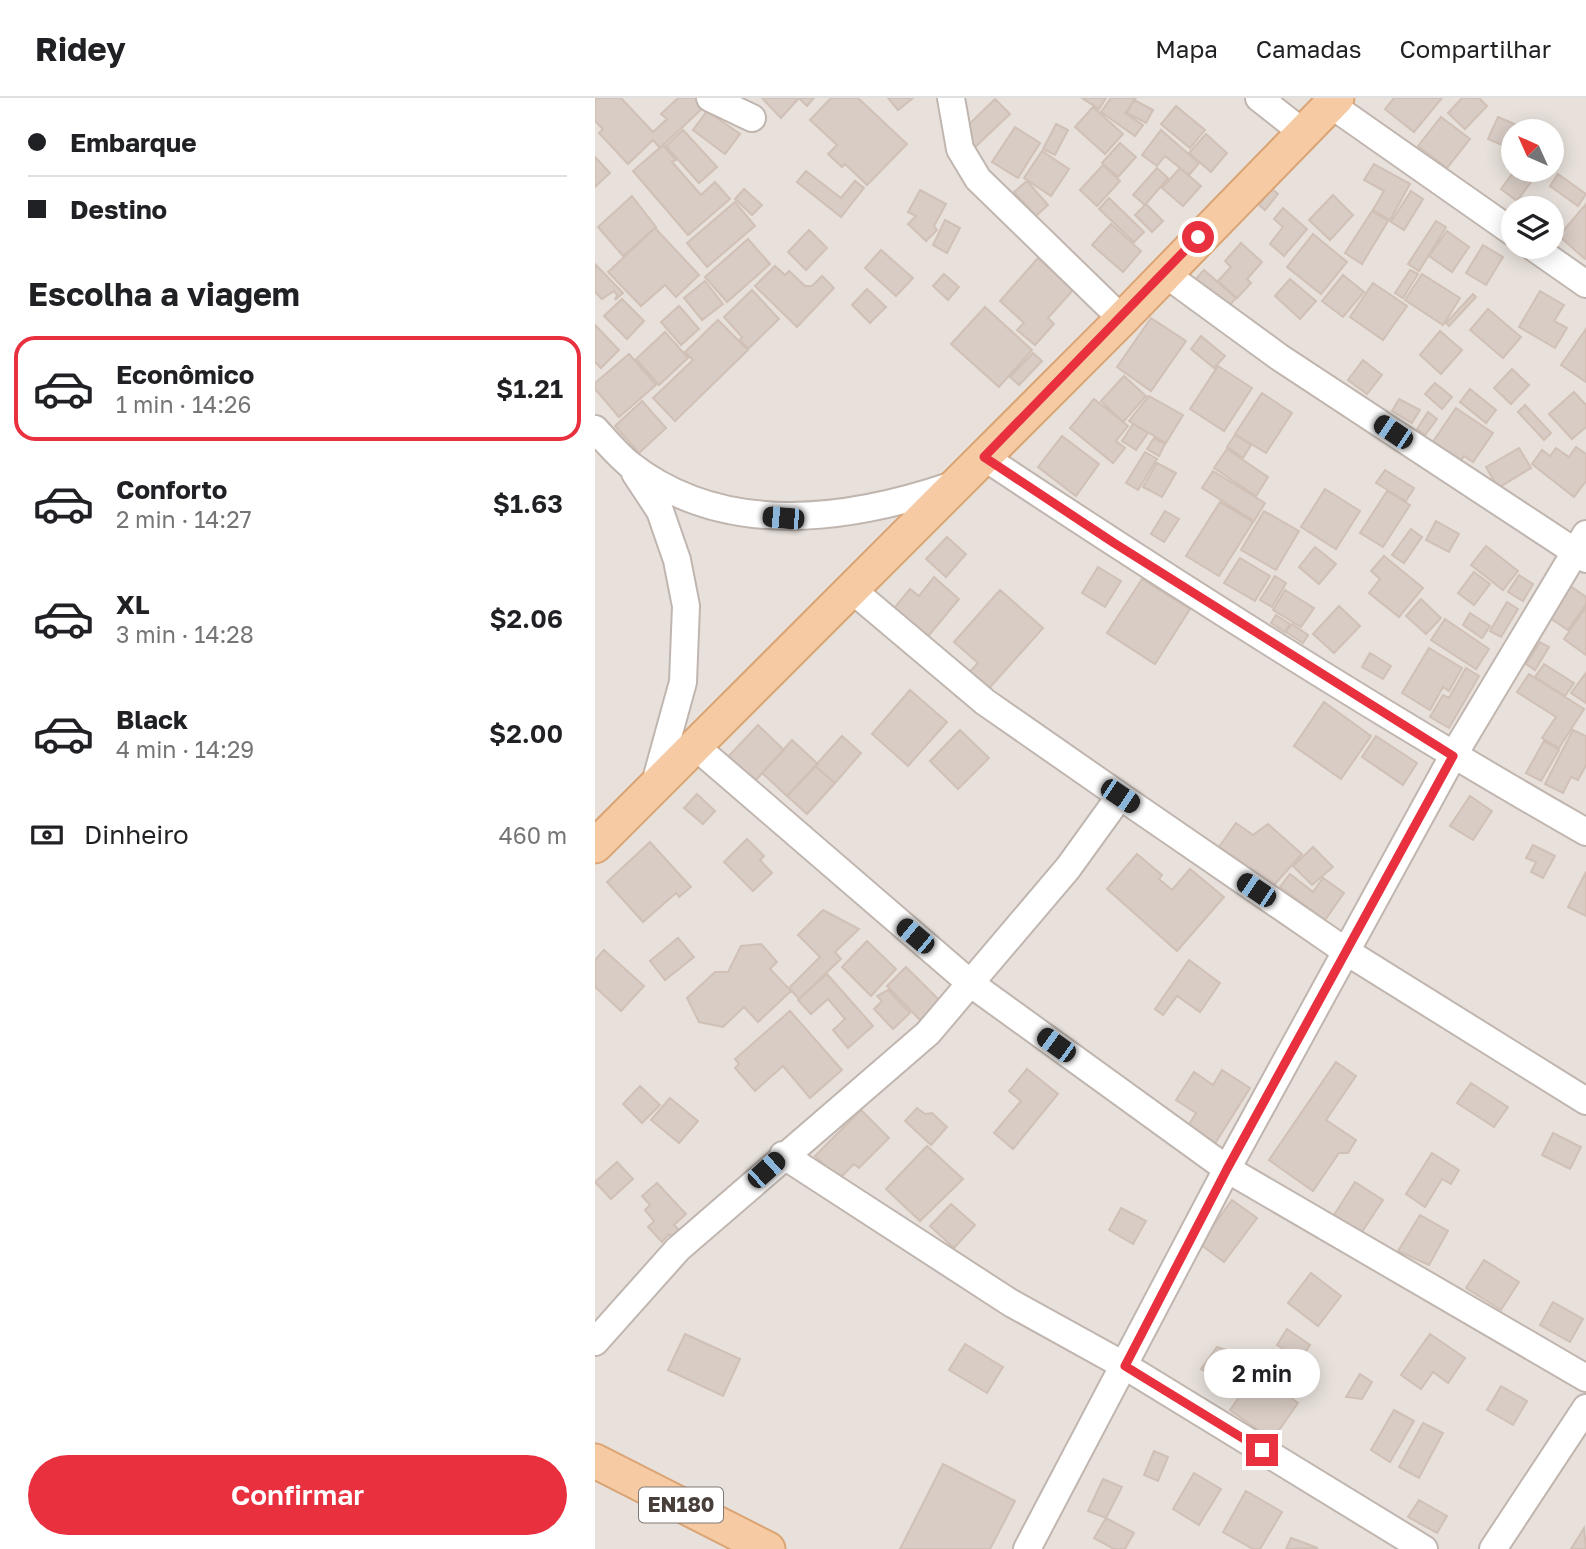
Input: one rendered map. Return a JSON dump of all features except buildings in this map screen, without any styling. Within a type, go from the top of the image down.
[{"type":"main road","points":[[595,846],[1122,318],[1333,101]]},
{"type":"main road","name":"EN180","points":[[595,1461],[768,1549]]},
{"type":"street","points":[[710,98],[752,118]]},
{"type":"street","points":[[951,98],[960,149],[978,179],[1122,318]]},
{"type":"street","points":[[1259,98],[1301,131]]},
{"type":"street","points":[[1333,101],[1501,224]]},
{"type":"street","points":[[1550,259],[1586,284]]},
{"type":"street","points":[[1027,1549],[1227,1169],[1453,756],[1531,622],[1583,548],[1279,357],[1164,272]]},
{"type":"street","points":[[595,429],[629,463],[658,483],[696,500],[745,514],[783,518],[875,506],[953,485]]},
{"type":"street","points":[[984,457],[1114,543],[1453,756],[1586,832]]},
{"type":"street","points":[[629,463],[660,510],[677,560],[686,606],[683,682],[653,788]]},
{"type":"street","points":[[851,589],[985,702],[1347,952],[1586,1101]]},
{"type":"street","points":[[695,746],[970,982],[1227,1169],[1586,1378]]},
{"type":"street","points":[[595,1342],[678,1249],[783,1155],[928,1032],[1068,868],[1120,796]]},
{"type":"street","points":[[783,1155],[1011,1303],[1125,1366],[1424,1549]]},
{"type":"street","points":[[1493,1549],[1586,1408]]},
{"type":"shaded area","points":[[595,98],[1586,98],[1586,1549],[595,1549]]},
{"type":"route","points":[[1198,237],[984,457],[1114,543],[1453,756],[1227,1169],[1125,1366],[1262,1450]]}]
